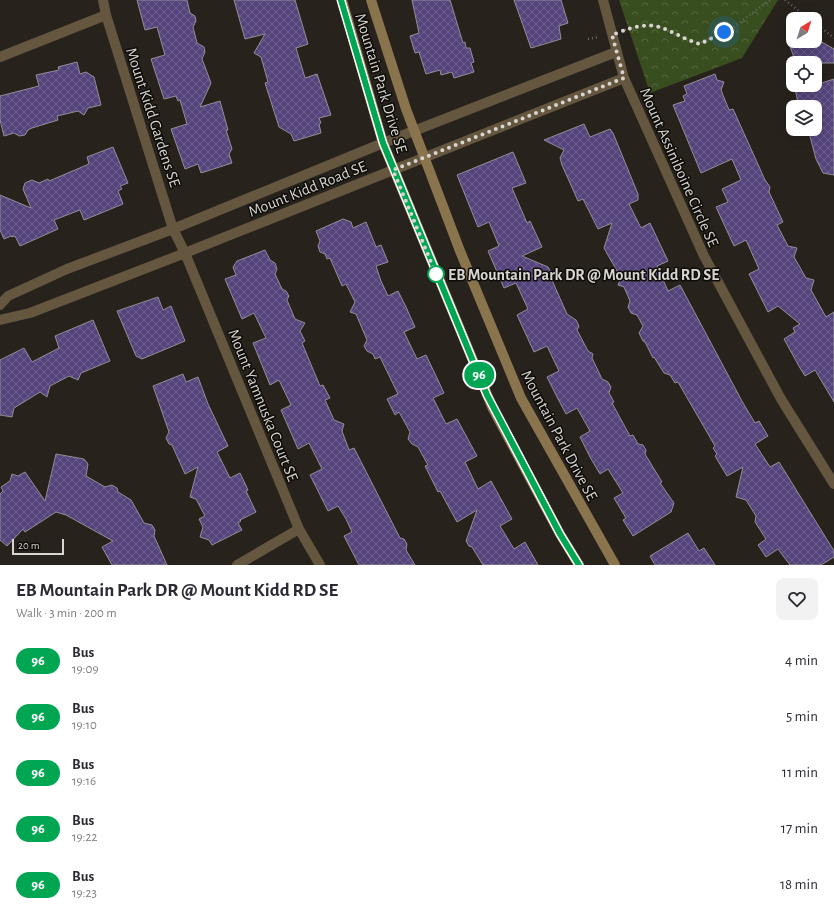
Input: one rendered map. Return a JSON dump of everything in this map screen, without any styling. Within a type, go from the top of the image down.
[{"type":"street","name":"Mount Kidd Gardens SE","points":[[103,0],[106,15],[173,228],[185,253]]},
{"type":"street","name":"Mountain Park Drive SE","points":[[342,0],[383,143],[493,409],[560,534],[579,565]]},
{"type":"street","name":"Mountain Park Drive SE","points":[[371,0],[406,109],[424,158],[460,251],[521,398],[615,565]]},
{"type":"street","name":"Mount Assiniboine Circle SE","points":[[603,0],[624,78],[704,256],[781,399],[834,484]]},
{"type":"street","points":[[0,57],[106,15]]},
{"type":"street","name":"Mount Kidd Road SE","points":[[0,305],[8,296],[67,269],[173,228],[414,130],[616,52]]},
{"type":"street","name":"Mount Kidd Road SE","points":[[0,320],[30,312],[185,253],[624,78]]},
{"type":"street","name":"Mount Yamnuska Court SE","points":[[185,253],[298,529],[320,565]]},
{"type":"street","points":[[237,565],[298,529]]},
{"type":"path","points":[[588,39],[612,35],[645,26],[658,26],[678,36],[700,44],[735,26],[770,0]]},
{"type":"path","points":[[785,0],[800,12]]},
{"type":"path","points":[[822,29],[834,38]]},
{"type":"green space","points":[[619,0],[778,0],[742,58],[650,93]]},
{"type":"building","points":[[137,0],[187,0],[190,13],[195,16],[196,21],[193,27],[197,43],[204,47],[205,52],[202,59],[211,83],[200,107],[220,101],[228,130],[226,130],[232,149],[229,154],[232,163],[201,173],[198,164],[185,169],[171,129],[187,124],[180,100],[178,101],[176,96],[164,99],[151,59],[165,55],[157,27],[145,30]]},
{"type":"building","points":[[234,0],[295,0],[308,44],[296,48],[305,78],[317,74],[331,115],[319,118],[321,123],[319,124],[321,133],[294,141],[291,134],[279,127],[265,83],[268,82],[261,57],[254,53],[265,34],[245,39]]},
{"type":"building","points":[[412,0],[450,0],[463,43],[465,42],[466,48],[470,48],[474,62],[471,63],[474,72],[454,78],[452,72],[441,75],[440,70],[426,74],[419,52],[415,53],[410,36],[419,33]]},
{"type":"building","points":[[514,0],[561,0],[568,23],[559,26],[561,39],[531,48]]},
{"type":"building","points":[[822,42],[834,49],[834,63],[822,63],[822,56],[793,56],[791,48],[822,48]]},
{"type":"building","points":[[77,62],[80,74],[86,72],[94,77],[101,105],[88,108],[84,115],[78,111],[57,116],[58,120],[32,128],[28,130],[25,135],[19,136],[14,133],[4,136],[0,120],[0,96],[39,86],[36,75],[59,70],[58,67]]},
{"type":"building","points":[[715,74],[717,80],[724,82],[721,90],[729,110],[733,109],[765,180],[770,187],[769,192],[783,222],[777,225],[788,246],[797,248],[794,257],[806,278],[814,280],[811,290],[826,317],[834,312],[834,402],[815,370],[805,376],[800,368],[784,339],[795,332],[793,328],[800,324],[778,306],[768,312],[749,274],[759,269],[746,240],[734,246],[716,207],[728,202],[722,189],[741,180],[732,159],[701,173],[673,105],[685,101],[683,96],[687,94],[684,86]]},
{"type":"building","points":[[834,79],[834,175],[823,173],[816,159],[810,136],[822,136],[822,100],[797,100],[796,92],[822,92],[822,83]]},
{"type":"building","points":[[584,124],[590,137],[610,129],[613,133],[638,194],[638,200],[629,204],[641,228],[650,223],[668,261],[657,266],[668,291],[680,285],[743,403],[755,423],[759,421],[768,436],[755,444],[770,467],[779,462],[834,551],[834,557],[821,565],[790,565],[778,549],[766,557],[758,545],[766,539],[755,522],[756,516],[746,500],[736,497],[743,467],[727,476],[715,456],[717,454],[713,448],[715,446],[678,382],[675,383],[670,375],[664,373],[643,341],[639,333],[643,326],[637,315],[631,313],[628,307],[630,301],[624,287],[618,285],[621,278],[604,248],[612,223],[598,229],[583,199],[578,201],[562,165],[560,158],[564,150],[544,140]]},
{"type":"building","points":[[113,147],[128,183],[120,186],[122,189],[118,191],[123,204],[84,220],[80,210],[54,220],[58,229],[20,246],[15,236],[4,239],[0,230],[0,195],[31,208],[23,189],[25,183],[32,180],[39,183],[48,179],[49,181],[89,164],[87,157]]},
{"type":"building","points":[[513,152],[526,183],[512,188],[527,223],[530,221],[542,247],[522,256],[548,267],[552,274],[551,278],[567,314],[576,320],[579,326],[577,330],[588,351],[593,354],[592,358],[602,379],[608,382],[611,387],[609,393],[614,402],[612,403],[630,436],[633,435],[638,444],[643,445],[646,450],[645,454],[662,482],[660,483],[674,503],[671,512],[633,536],[623,520],[626,518],[614,498],[623,493],[608,469],[600,474],[590,457],[580,437],[590,431],[577,408],[566,414],[557,397],[547,377],[559,371],[547,346],[534,352],[517,315],[528,309],[516,283],[504,288],[488,251],[499,246],[489,222],[478,227],[457,175]]},
{"type":"building","points":[[343,219],[351,222],[353,228],[366,222],[376,247],[381,245],[388,262],[376,266],[381,281],[388,296],[398,291],[415,327],[404,332],[417,359],[426,355],[444,393],[433,398],[446,424],[457,419],[477,456],[465,462],[478,489],[491,481],[512,519],[500,526],[514,549],[525,542],[538,565],[483,565],[472,547],[469,546],[466,541],[477,510],[457,522],[440,491],[438,492],[425,466],[428,465],[418,447],[412,444],[408,439],[410,432],[399,412],[395,415],[387,399],[398,394],[380,357],[375,359],[373,354],[367,351],[364,346],[367,340],[356,314],[350,312],[355,302],[346,284],[342,286],[330,258],[327,259],[325,254],[320,252],[318,246],[320,241],[316,231]]},
{"type":"building","points":[[265,250],[270,260],[275,263],[277,269],[275,274],[282,289],[286,291],[289,296],[287,300],[295,319],[305,323],[300,331],[305,341],[302,343],[320,386],[323,385],[330,398],[325,400],[334,420],[344,424],[342,431],[349,450],[354,448],[400,538],[404,539],[407,544],[406,550],[415,565],[359,565],[344,536],[352,532],[346,519],[338,506],[328,511],[310,475],[322,469],[309,443],[298,449],[281,410],[291,405],[279,380],[270,385],[253,343],[266,338],[254,313],[242,319],[225,279],[236,275],[233,267],[237,261]]},
{"type":"building","points":[[158,297],[163,310],[171,306],[185,341],[142,359],[136,356],[117,311]]},
{"type":"building","points":[[93,320],[110,361],[81,373],[78,380],[69,376],[50,386],[47,397],[40,392],[14,408],[12,417],[0,415],[0,360],[24,348],[32,362],[59,348],[55,336]]},
{"type":"building","points":[[183,374],[186,382],[198,377],[208,404],[228,446],[217,452],[230,478],[240,473],[248,490],[246,491],[256,512],[240,520],[241,521],[238,523],[242,530],[212,545],[209,540],[200,537],[203,527],[199,519],[205,516],[196,499],[190,497],[198,467],[185,474],[172,445],[169,444],[166,438],[169,432],[153,386]]},
{"type":"building","points":[[56,454],[84,459],[88,464],[86,476],[105,487],[112,485],[117,488],[118,492],[131,500],[144,523],[152,525],[155,530],[154,536],[167,565],[112,565],[102,547],[113,541],[66,515],[56,512],[25,532],[23,529],[7,546],[0,540],[0,494],[3,491],[1,487],[10,481],[12,474],[18,476],[25,472],[45,501]]},
{"type":"building","points":[[688,533],[699,551],[704,548],[715,565],[655,565],[650,556]]},
{"type":"bus line","name":"96","points":[[341,0],[383,143],[487,395],[560,534],[579,565]]},
{"type":"place","name":"EB Mountain Park DR @ Mount Kidd RD SE","points":[[436,274]]},
{"type":"route","points":[[436,274],[393,170],[624,78],[612,35],[625,30],[645,26],[658,26],[678,36],[700,44],[724,32]]}]
